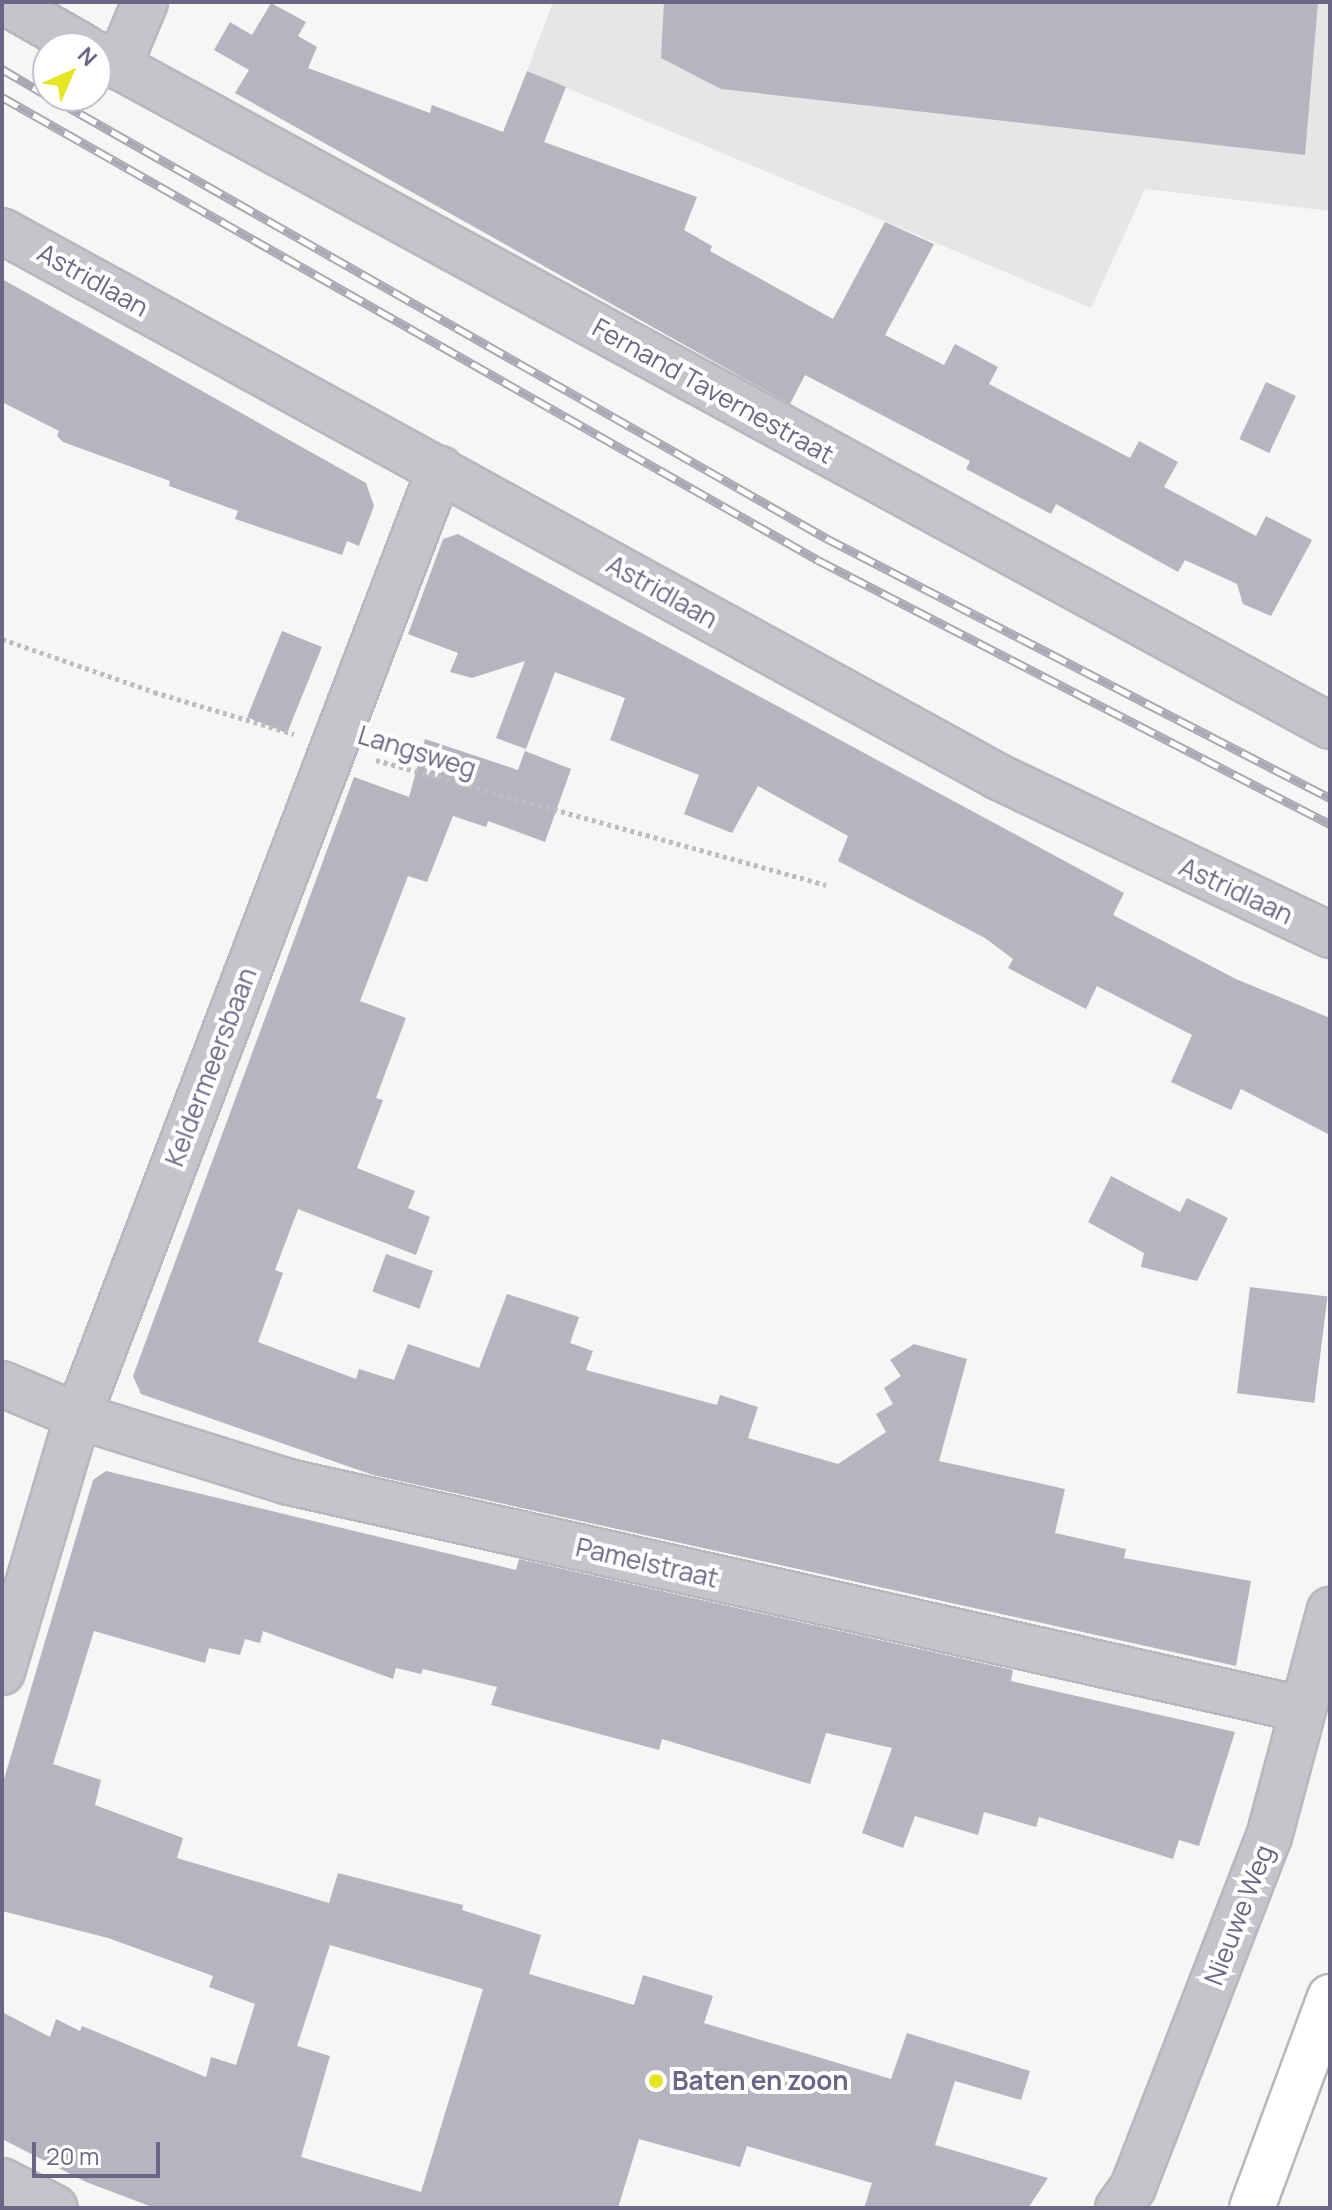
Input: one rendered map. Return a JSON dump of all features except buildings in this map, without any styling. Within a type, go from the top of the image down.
[{"type":"highway","points":[[1252,2208],[1330,1997]]},
{"type":"street","name":"Fernand Tavernestraat","points":[[5,2],[57,32]]},
{"type":"street","points":[[112,42],[145,2]]},
{"type":"street","name":"Fernand Tavernestraat","points":[[112,64],[1330,726]]},
{"type":"street","name":"Astridlaan","points":[[2,231],[999,777],[1330,935]]},
{"type":"street","name":"Keldermeersbaan","points":[[2,1672],[78,1416],[440,469]]},
{"type":"street","name":"Pamelstraat","points":[[2,1384],[78,1416],[289,1482],[1301,1709]]},
{"type":"street","name":"Nieuwe Weg","points":[[1118,2208],[1133,2187],[1269,1837],[1330,1610]]},
{"type":"street","points":[[2,2181],[55,2208]]},
{"type":"path","name":"Langsweg","points":[[2,639],[332,747],[826,885]]},
{"type":"shaded area","points":[[553,2],[1330,2],[1330,211],[1145,189],[1091,308],[527,71]]},
{"type":"railway","points":[[2,69],[32,87]]},
{"type":"railway","points":[[2,97],[818,560],[1330,824]]},
{"type":"railway","points":[[77,112],[826,538],[1330,798]]},
{"type":"place","name":"Baten en zoon","points":[[656,2081]]}]
